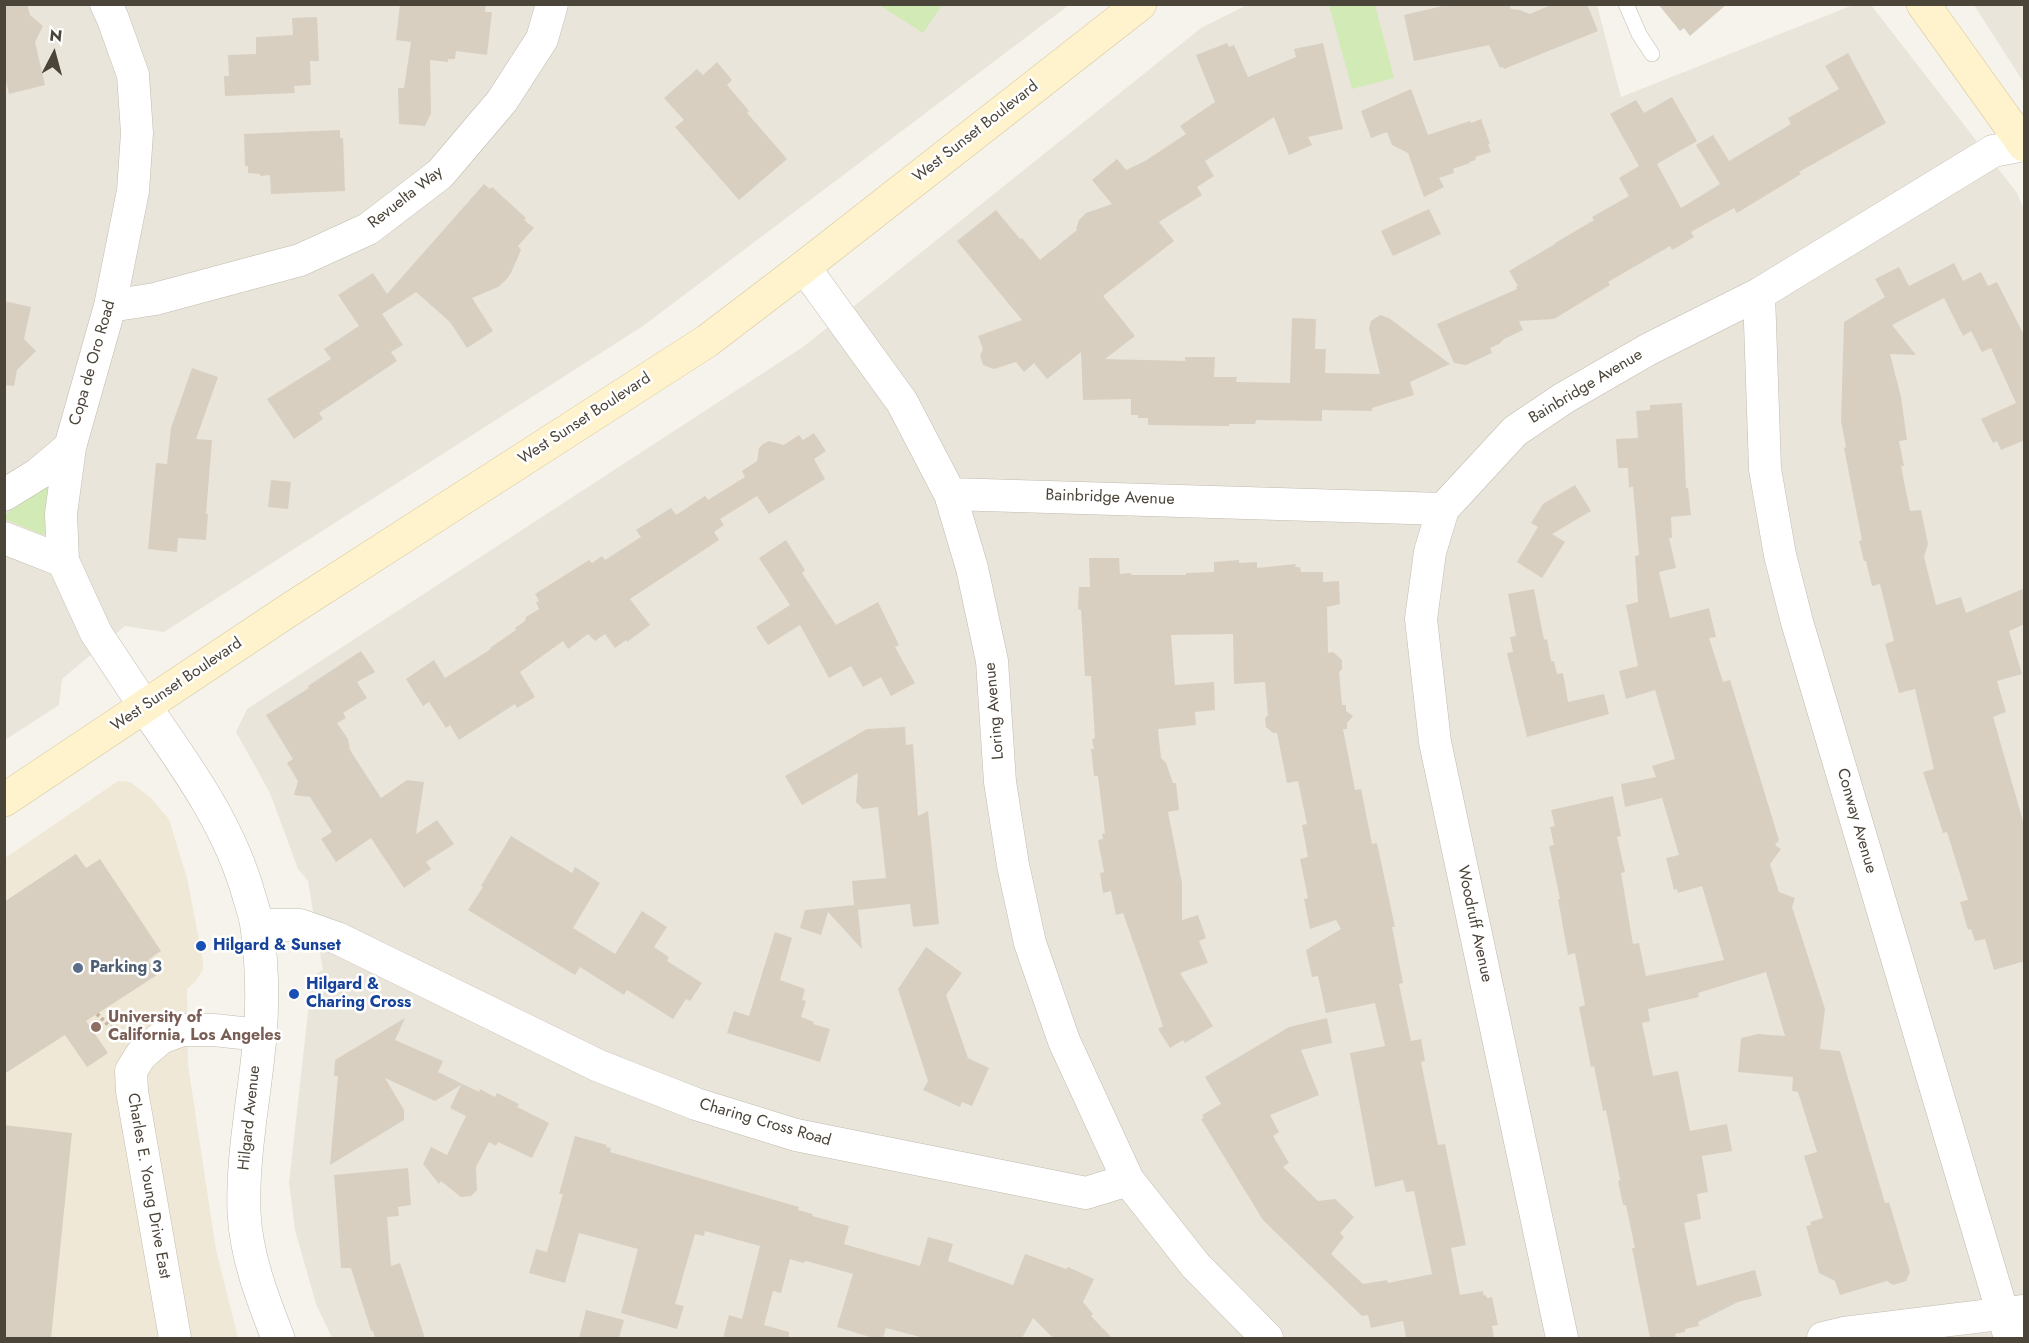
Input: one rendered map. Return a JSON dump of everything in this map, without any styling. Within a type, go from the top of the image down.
[{"type":"main road","name":"West Sunset Boulevard","points":[[4,800],[289,610],[707,341],[1140,4]]},
{"type":"main road","points":[[1923,4],[2024,145]]},
{"type":"street","name":"Copa de Oro Road","points":[[106,4],[133,75],[138,133],[133,190],[110,306],[70,447],[61,514],[63,561],[96,633],[145,706]]},
{"type":"street","name":"Revuelta Way","points":[[110,306],[155,299],[300,260],[368,229],[440,174],[501,101],[542,39],[552,4]]},
{"type":"street","name":"Bainbridge Avenue","points":[[950,494],[1443,508],[1515,431],[1564,398],[1650,350],[1759,294],[1993,152],[2024,145]]},
{"type":"street","name":"Loring Avenue","points":[[804,267],[902,402],[950,494],[972,568],[992,661],[1000,782],[1013,865],[1030,944],[1064,1041],[1128,1180]]},
{"type":"street","name":"Conway Avenue","points":[[1759,294],[1766,469],[1780,555],[1804,645],[2013,1321]]},
{"type":"street","points":[[4,495],[38,474],[70,447]]},
{"type":"street","name":"Woodruff Avenue","points":[[1443,508],[1430,552],[1420,619],[1435,742],[1562,1338]]},
{"type":"street","points":[[4,538],[63,561]]},
{"type":"street","name":"Hilgard Avenue","points":[[145,706],[191,773],[231,844],[243,874],[257,925],[262,983],[260,1035],[244,1167],[244,1214],[249,1257],[278,1338]]},
{"type":"street","name":"Charing Cross Road","points":[[257,925],[300,925],[337,938],[599,1066],[696,1104],[796,1135],[1086,1193],[1128,1180]]},
{"type":"street","name":"Charles E. Young Drive East","points":[[175,1338],[132,1091],[131,1071],[141,1055],[161,1038],[182,1030],[214,1030],[260,1035]]},
{"type":"street","points":[[1128,1180],[1196,1266],[1267,1338]]},
{"type":"street","points":[[1823,1338],[1844,1334],[2013,1321]]},
{"type":"lane","points":[[1626,4],[1639,34],[1652,54]]},
{"type":"path","points":[[97,1014],[123,1040]]},
{"type":"shaded area","points":[[5,5],[1069,5],[643,326],[164,632],[125,626],[62,679],[59,705],[5,740]]},
{"type":"shaded area","points":[[1247,5],[1597,5],[1621,97],[1853,5],[1871,5],[2017,193],[2024,210],[2024,1338],[332,1338],[316,1304],[295,1230],[289,1183],[312,976],[323,970],[308,881],[298,869],[270,793],[236,732],[247,709],[803,347],[1201,28]]},
{"type":"shaded area","points":[[1974,5],[2024,5],[2024,83]]},
{"type":"shaded area","name":"University of California, Los Angeles","points":[[118,781],[130,782],[150,797],[169,819],[187,878],[203,960],[203,970],[187,989],[188,1065],[216,1250],[238,1338],[5,1338],[5,858]]},
{"type":"green space","points":[[879,5],[942,5],[923,33]]},
{"type":"green space","points":[[1329,5],[1375,5],[1394,78],[1352,89]]},
{"type":"green space","points":[[46,484],[49,485],[46,533],[43,535],[5,519],[5,515]]},
{"type":"building","points":[[4,4],[27,4],[30,15],[43,26],[35,42],[45,85],[9,94],[4,73]]},
{"type":"building","points":[[400,4],[486,4],[485,12],[492,12],[487,55],[456,51],[455,59],[448,59],[448,62],[430,60],[431,113],[425,126],[399,124],[398,88],[404,88],[411,42],[396,40]]},
{"type":"building","points":[[1451,4],[1509,4],[1511,9],[1530,14],[1553,4],[1587,4],[1598,31],[1504,69],[1500,68],[1489,45],[1414,61],[1404,15]]},
{"type":"building","points":[[1658,4],[1727,4],[1690,36],[1684,28],[1680,31]]},
{"type":"building","points":[[317,17],[319,61],[310,61],[311,85],[294,86],[295,93],[225,96],[224,76],[229,76],[228,55],[256,54],[256,37],[293,35],[292,18]]},
{"type":"building","points":[[1227,43],[1229,47],[1234,45],[1248,77],[1296,57],[1294,49],[1323,43],[1343,129],[1308,137],[1312,145],[1289,155],[1274,117],[1205,161],[1214,176],[1197,187],[1202,195],[1159,222],[1174,241],[1103,296],[1135,336],[1105,359],[1185,361],[1185,357],[1215,357],[1214,377],[1237,377],[1236,382],[1290,383],[1292,318],[1316,319],[1315,349],[1326,349],[1325,373],[1380,374],[1369,329],[1371,321],[1380,315],[1389,318],[1450,364],[1410,382],[1414,395],[1372,408],[1372,411],[1322,410],[1322,421],[1256,420],[1255,424],[1229,424],[1229,426],[1148,425],[1148,418],[1131,415],[1131,399],[1083,400],[1081,352],[1047,379],[1034,363],[1024,372],[1016,362],[994,369],[983,365],[980,355],[983,349],[978,336],[1022,320],[957,241],[996,210],[1040,260],[1077,230],[1079,220],[1086,213],[1112,204],[1092,180],[1117,159],[1126,170],[1145,161],[1186,134],[1180,126],[1215,102],[1196,55]]},
{"type":"building","points":[[1848,53],[1886,123],[1799,172],[1801,174],[1737,213],[1734,208],[1691,232],[1694,237],[1672,250],[1670,246],[1608,282],[1610,285],[1554,319],[1519,321],[1523,330],[1490,348],[1492,353],[1466,365],[1454,363],[1437,324],[1517,289],[1518,286],[1509,271],[1594,220],[1592,217],[1629,196],[1619,178],[1639,166],[1610,114],[1636,100],[1644,113],[1672,97],[1697,141],[1657,164],[1681,208],[1720,184],[1696,145],[1713,135],[1729,161],[1791,124],[1788,118],[1839,89],[1825,66]]},
{"type":"building","points":[[717,62],[732,80],[727,85],[749,111],[747,113],[787,159],[739,200],[675,127],[684,120],[664,98],[697,69],[703,75]]},
{"type":"building","points":[[1411,89],[1428,135],[1481,119],[1491,152],[1475,157],[1476,160],[1453,169],[1454,173],[1439,178],[1444,187],[1424,197],[1408,153],[1392,145],[1387,132],[1371,138],[1361,111]]},
{"type":"building","points":[[340,130],[340,138],[343,138],[345,191],[271,194],[270,175],[260,176],[260,174],[248,173],[248,166],[245,166],[244,134]]},
{"type":"building","points":[[484,184],[490,189],[492,187],[534,228],[518,246],[521,250],[506,280],[498,287],[472,298],[493,331],[467,348],[450,322],[416,292],[382,314],[403,345],[391,352],[397,361],[319,413],[323,419],[294,439],[267,399],[331,359],[324,349],[359,326],[338,295],[373,273],[387,294]]},
{"type":"building","points":[[1429,209],[1441,234],[1393,256],[1381,231]]},
{"type":"building","points":[[1954,263],[1963,281],[1981,272],[1988,286],[1997,282],[2025,337],[2025,440],[2001,450],[1997,441],[1993,443],[1981,419],[2016,403],[1991,348],[1982,352],[1971,331],[1963,336],[1944,298],[1892,325],[1916,355],[1890,354],[1901,397],[1907,440],[1899,441],[1904,466],[1901,466],[1910,511],[1921,510],[1928,544],[1924,557],[1936,605],[1961,597],[1966,613],[2025,588],[2025,624],[2009,631],[2022,674],[1997,681],[2006,712],[1993,717],[2025,828],[2025,961],[1994,970],[1985,939],[1975,941],[1971,929],[1968,930],[1960,902],[1968,900],[1947,832],[1943,833],[1923,772],[1934,769],[1915,689],[1899,693],[1885,644],[1894,641],[1880,584],[1872,586],[1859,541],[1862,540],[1841,421],[1844,322],[1885,297],[1875,279],[1899,267],[1909,286]]},
{"type":"building","points":[[4,301],[31,307],[24,339],[36,351],[17,370],[14,386],[4,385]]},
{"type":"building","points":[[192,368],[218,377],[196,439],[212,440],[206,540],[178,538],[177,552],[148,549],[156,463],[167,464],[171,428]]},
{"type":"building","points":[[1682,403],[1686,488],[1688,488],[1691,515],[1671,517],[1672,538],[1669,538],[1676,568],[1659,572],[1670,618],[1709,608],[1716,637],[1709,638],[1723,682],[1730,680],[1779,840],[1775,845],[1781,849],[1770,864],[1779,892],[1795,898],[1792,907],[1825,1009],[1820,1049],[1840,1051],[1885,1203],[1889,1202],[1910,1272],[1906,1281],[1893,1285],[1887,1281],[1840,1295],[1835,1281],[1819,1273],[1806,1226],[1811,1225],[1810,1222],[1823,1218],[1804,1156],[1817,1152],[1798,1092],[1792,1091],[1793,1077],[1738,1072],[1741,1038],[1758,1034],[1785,1036],[1766,972],[1698,993],[1699,997],[1648,1009],[1650,1021],[1642,1023],[1653,1076],[1678,1071],[1690,1131],[1727,1124],[1732,1151],[1702,1156],[1708,1192],[1697,1194],[1701,1219],[1684,1223],[1697,1286],[1755,1270],[1762,1296],[1738,1302],[1698,1322],[1699,1326],[1675,1334],[1676,1338],[1650,1338],[1632,1248],[1635,1248],[1626,1205],[1623,1205],[1606,1110],[1603,1111],[1594,1066],[1591,1067],[1579,1007],[1585,1005],[1575,953],[1568,955],[1549,846],[1554,845],[1550,827],[1555,826],[1551,810],[1613,796],[1621,836],[1617,837],[1625,872],[1621,873],[1633,944],[1639,943],[1646,976],[1724,960],[1702,886],[1678,893],[1677,889],[1674,890],[1666,858],[1679,855],[1662,798],[1625,807],[1621,784],[1656,777],[1652,766],[1675,759],[1655,690],[1626,699],[1619,671],[1638,666],[1626,605],[1638,602],[1635,556],[1639,555],[1633,486],[1629,488],[1628,468],[1618,468],[1616,439],[1638,438],[1636,411],[1650,410],[1650,405]]},
{"type":"building","points":[[814,433],[826,451],[814,459],[825,479],[769,514],[757,496],[720,519],[724,525],[714,532],[719,540],[630,599],[650,625],[627,642],[626,640],[615,648],[605,634],[595,641],[588,634],[568,649],[563,641],[520,672],[535,697],[517,708],[515,704],[459,740],[450,725],[446,728],[429,702],[423,706],[406,679],[434,660],[445,678],[491,649],[516,630],[515,628],[525,621],[526,617],[539,609],[536,602],[539,601],[535,594],[589,560],[592,563],[602,556],[605,560],[641,537],[636,530],[671,508],[676,515],[705,496],[708,500],[745,477],[742,471],[757,461],[759,448],[763,444],[769,441],[784,445],[799,435],[803,440]]},
{"type":"building","points":[[271,480],[291,482],[288,509],[268,507]]},
{"type":"building","points":[[1575,485],[1591,511],[1552,534],[1565,542],[1542,578],[1517,562],[1538,527],[1531,523],[1543,504]]},
{"type":"building","points":[[786,540],[805,570],[802,573],[836,625],[878,602],[899,645],[895,647],[915,683],[891,696],[881,677],[863,687],[851,666],[829,678],[800,625],[768,645],[756,627],[790,605],[759,558]]},
{"type":"building","points":[[1089,558],[1119,558],[1120,574],[1186,575],[1186,573],[1214,572],[1214,562],[1239,560],[1239,563],[1257,562],[1257,568],[1296,564],[1295,567],[1300,567],[1301,572],[1323,572],[1323,582],[1339,581],[1340,604],[1327,607],[1328,653],[1333,652],[1342,660],[1342,669],[1339,672],[1342,705],[1346,705],[1346,711],[1353,716],[1347,723],[1347,729],[1343,729],[1355,790],[1361,789],[1372,844],[1377,843],[1395,927],[1392,927],[1403,983],[1399,984],[1411,1041],[1421,1039],[1425,1061],[1421,1062],[1438,1145],[1445,1144],[1466,1245],[1451,1248],[1460,1295],[1483,1291],[1487,1298],[1492,1297],[1498,1325],[1492,1326],[1494,1338],[1406,1338],[1403,1321],[1371,1328],[1368,1315],[1362,1316],[1263,1220],[1201,1119],[1204,1118],[1202,1115],[1221,1104],[1205,1077],[1289,1027],[1327,1018],[1332,1043],[1301,1050],[1319,1095],[1270,1115],[1279,1132],[1273,1136],[1289,1163],[1283,1167],[1318,1201],[1335,1199],[1354,1217],[1340,1233],[1344,1237],[1331,1254],[1363,1284],[1387,1280],[1388,1283],[1432,1274],[1414,1191],[1406,1192],[1403,1180],[1375,1187],[1350,1053],[1385,1046],[1375,1003],[1326,1013],[1318,976],[1312,977],[1306,950],[1341,929],[1336,920],[1310,929],[1304,899],[1308,898],[1300,859],[1308,857],[1302,825],[1307,824],[1298,781],[1287,783],[1277,733],[1273,733],[1266,727],[1265,718],[1268,715],[1265,682],[1234,684],[1233,634],[1171,635],[1175,685],[1214,682],[1215,710],[1195,712],[1196,725],[1158,729],[1161,758],[1166,763],[1173,783],[1176,783],[1179,810],[1168,812],[1182,883],[1182,920],[1198,915],[1206,938],[1199,941],[1208,963],[1180,973],[1213,1026],[1185,1043],[1183,1040],[1170,1048],[1158,1029],[1163,1026],[1123,913],[1116,915],[1111,891],[1103,893],[1100,873],[1104,872],[1098,840],[1103,839],[1102,834],[1105,833],[1098,776],[1094,776],[1091,749],[1094,749],[1092,739],[1095,738],[1091,676],[1085,676],[1081,610],[1078,609],[1079,587],[1090,587]]},
{"type":"building","points":[[1534,589],[1544,640],[1547,639],[1551,661],[1554,661],[1557,674],[1563,673],[1568,702],[1604,694],[1609,714],[1527,737],[1507,653],[1513,652],[1510,637],[1516,636],[1508,594]]},
{"type":"building","points":[[361,651],[375,672],[357,682],[367,698],[343,713],[346,718],[337,723],[348,739],[350,750],[381,798],[407,780],[424,782],[416,834],[437,820],[454,844],[426,862],[431,869],[404,888],[371,838],[336,862],[321,839],[332,832],[310,797],[294,795],[298,781],[287,763],[293,759],[266,715]]},
{"type":"building","points":[[905,727],[906,745],[913,744],[918,816],[928,811],[939,924],[913,927],[910,904],[858,910],[862,949],[828,912],[821,935],[800,928],[805,910],[854,905],[852,881],[886,878],[878,807],[863,809],[856,802],[858,773],[802,805],[785,776],[867,729]]},
{"type":"building","points":[[511,836],[572,873],[575,867],[600,883],[573,928],[615,954],[642,911],[667,927],[654,947],[669,957],[667,961],[702,983],[690,1001],[686,999],[673,1019],[627,990],[624,995],[580,967],[575,975],[468,910]]},
{"type":"building","name":"Parking 3","points":[[76,854],[86,868],[100,859],[161,951],[148,960],[157,975],[86,1021],[108,1053],[87,1067],[65,1035],[4,1074],[4,902]]},
{"type":"building","points":[[775,932],[792,938],[780,980],[805,989],[802,1000],[806,1001],[801,1017],[814,1022],[813,1024],[830,1029],[820,1062],[727,1033],[734,1011],[749,1016]]},
{"type":"building","points":[[926,947],[962,973],[946,995],[968,1058],[989,1068],[972,1106],[962,1102],[960,1107],[923,1090],[928,1081],[898,989]]},
{"type":"building","points":[[405,1018],[395,1040],[443,1061],[438,1072],[479,1092],[480,1089],[495,1097],[497,1093],[519,1104],[517,1107],[549,1123],[532,1158],[498,1142],[496,1146],[489,1142],[476,1167],[477,1190],[471,1196],[461,1197],[441,1181],[439,1184],[423,1164],[431,1147],[447,1155],[466,1116],[450,1108],[461,1085],[435,1101],[385,1078],[404,1110],[404,1120],[330,1165],[338,1076],[334,1076],[335,1060]]},
{"type":"building","points":[[4,1125],[72,1133],[51,1338],[4,1338]]},
{"type":"building","points":[[575,1136],[607,1145],[606,1147],[611,1148],[610,1152],[799,1207],[798,1210],[813,1214],[812,1216],[849,1226],[844,1244],[920,1266],[928,1237],[953,1244],[948,1261],[1013,1285],[1025,1254],[1066,1269],[1068,1267],[1094,1279],[1083,1302],[1093,1314],[1091,1316],[1112,1338],[1053,1338],[1033,1318],[1022,1338],[924,1338],[886,1328],[883,1338],[873,1338],[837,1327],[853,1274],[790,1259],[781,1293],[773,1291],[764,1325],[789,1332],[789,1338],[723,1338],[729,1315],[742,1319],[760,1246],[705,1231],[704,1236],[695,1234],[675,1304],[684,1306],[677,1329],[621,1313],[638,1249],[579,1233],[565,1283],[529,1273],[536,1249],[547,1252],[563,1194],[559,1194]]},
{"type":"building","points":[[408,1168],[411,1205],[398,1207],[399,1216],[387,1217],[391,1266],[400,1263],[425,1338],[375,1338],[351,1268],[341,1268],[334,1175]]},
{"type":"building","points":[[586,1310],[624,1320],[619,1338],[579,1338]]},
{"type":"place","name":"Hilgard & Sunset","points":[[201,946]]},
{"type":"place","name":"Parking 3","points":[[78,968]]},
{"type":"place","name":"Hilgard & Charing Cross","points":[[294,994]]},
{"type":"place","name":"University of California, Los Angeles","points":[[96,1027]]}]
